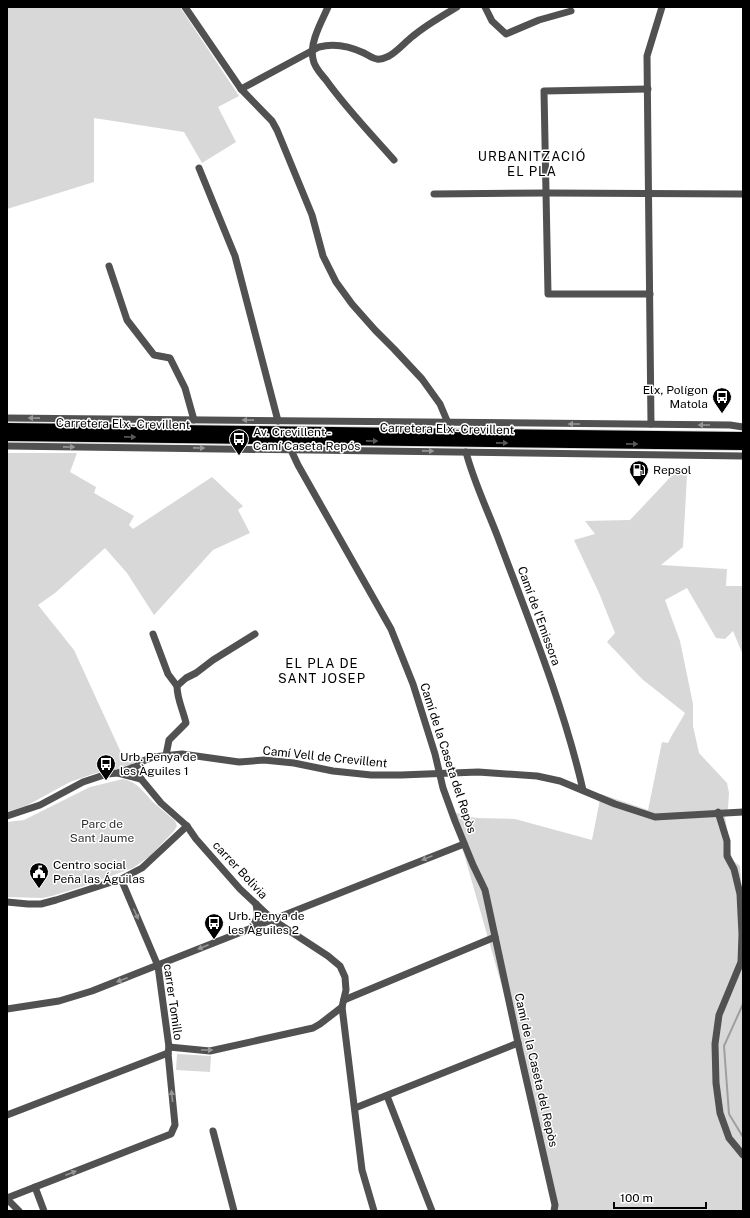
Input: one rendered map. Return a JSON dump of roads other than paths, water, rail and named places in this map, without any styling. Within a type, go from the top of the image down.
[{"type":"highway","name":"Carretera Elx - Crevillent","points":[[7,428],[743,437]]},
{"type":"highway","name":"Carretera Elx - Crevillent","points":[[7,436],[743,445]]},
{"type":"street","points":[[185,7],[241,89],[272,121],[277,130],[312,215],[323,256],[336,282],[352,304],[375,330],[422,379],[440,404],[448,423]]},
{"type":"street","points":[[328,7],[318,29],[312,51],[313,60],[339,99],[394,160]]},
{"type":"street","points":[[241,89],[318,47],[338,45],[355,49],[376,59],[384,59],[391,55],[413,35],[457,7]]},
{"type":"street","points":[[485,7],[492,21],[506,34],[539,20],[571,12]]},
{"type":"street","points":[[651,424],[647,56],[662,7]]},
{"type":"street","points":[[648,89],[544,91],[548,294],[650,294]]},
{"type":"street","points":[[198,168],[235,256],[278,421]]},
{"type":"street","points":[[434,194],[743,194]]},
{"type":"street","points":[[109,266],[128,320],[154,355],[170,358],[185,388],[194,420]]},
{"type":"street","points":[[7,418],[743,426]]},
{"type":"street","points":[[7,445],[743,456]]},
{"type":"street","name":"Camí de la Caseta del Repòs","points":[[291,450],[298,465],[391,629],[413,684],[444,788],[464,844],[472,866],[485,890],[554,1205],[554,1211]]},
{"type":"street","name":"Camí de l'Emissora","points":[[466,452],[521,598],[556,698],[576,757],[584,790]]},
{"type":"street","points":[[153,634],[168,674],[178,686]]},
{"type":"street","points":[[166,755],[169,740],[186,723],[177,692],[178,686],[186,678],[196,673],[213,660],[256,634]]},
{"type":"street","name":"Camí Vell de Crevillent","points":[[7,816],[40,805],[83,782],[106,774],[118,773],[132,768],[153,757],[182,754],[239,762],[264,760],[294,763],[333,771],[370,775],[478,772],[537,776],[560,781],[615,804],[655,817],[718,812],[743,812]]},
{"type":"street","name":"carrer Bolivia","points":[[132,768],[161,803],[188,826],[196,838],[240,889],[273,920],[328,956],[340,966],[344,977],[346,990],[343,1003],[362,1170],[374,1211]]},
{"type":"street","points":[[118,773],[142,780]]},
{"type":"street","points":[[718,812],[727,841],[727,856],[734,869],[740,894],[742,934],[740,962],[719,1014],[715,1044],[716,1083],[720,1113],[729,1138],[743,1155]]},
{"type":"street","points":[[7,902],[41,904],[120,879],[142,868],[188,826]]},
{"type":"street","points":[[7,1009],[60,1001],[79,995],[158,966],[252,927],[464,844]]},
{"type":"street","name":"carrer Tomillo","points":[[35,1187],[171,1134],[175,1125],[158,966],[120,879]]},
{"type":"street","points":[[252,927],[257,920],[258,912],[256,904]]},
{"type":"street","points":[[7,1115],[168,1050],[210,1051],[305,1029],[320,1024],[343,1003],[495,937]]},
{"type":"street","points":[[355,1108],[518,1043]]},
{"type":"street","points":[[386,1096],[432,1211]]},
{"type":"street","points":[[213,1131],[234,1211]]},
{"type":"street","points":[[19,1210],[7,1198],[35,1187],[44,1211]]},
{"type":"waterway","points":[[743,1004],[724,1046],[729,1114],[743,1137]]},
{"type":"place","name":"Elx, Polígon Matola","points":[[722,414]]},
{"type":"place","name":"Av. Crevillent - Camí Caseta Repós","points":[[239,456]]},
{"type":"place","name":"Repsol","points":[[639,487]]},
{"type":"place","name":"Urb. Penya de les Àguiles 1","points":[[106,781]]},
{"type":"place","name":"Centro social Peña las Águilas","points":[[39,889]]},
{"type":"place","name":"Urb. Penya de les Àguiles 2","points":[[214,940]]},
{"type":"district","name":"URBANITZACIÓ EL PLA","points":[[532,164]]},
{"type":"district","name":"EL PLA DE SANT JOSEP","points":[[322,670]]},
{"type":"park label","name":"Parc de Sant Jaume","points":[[102,831]]}]
